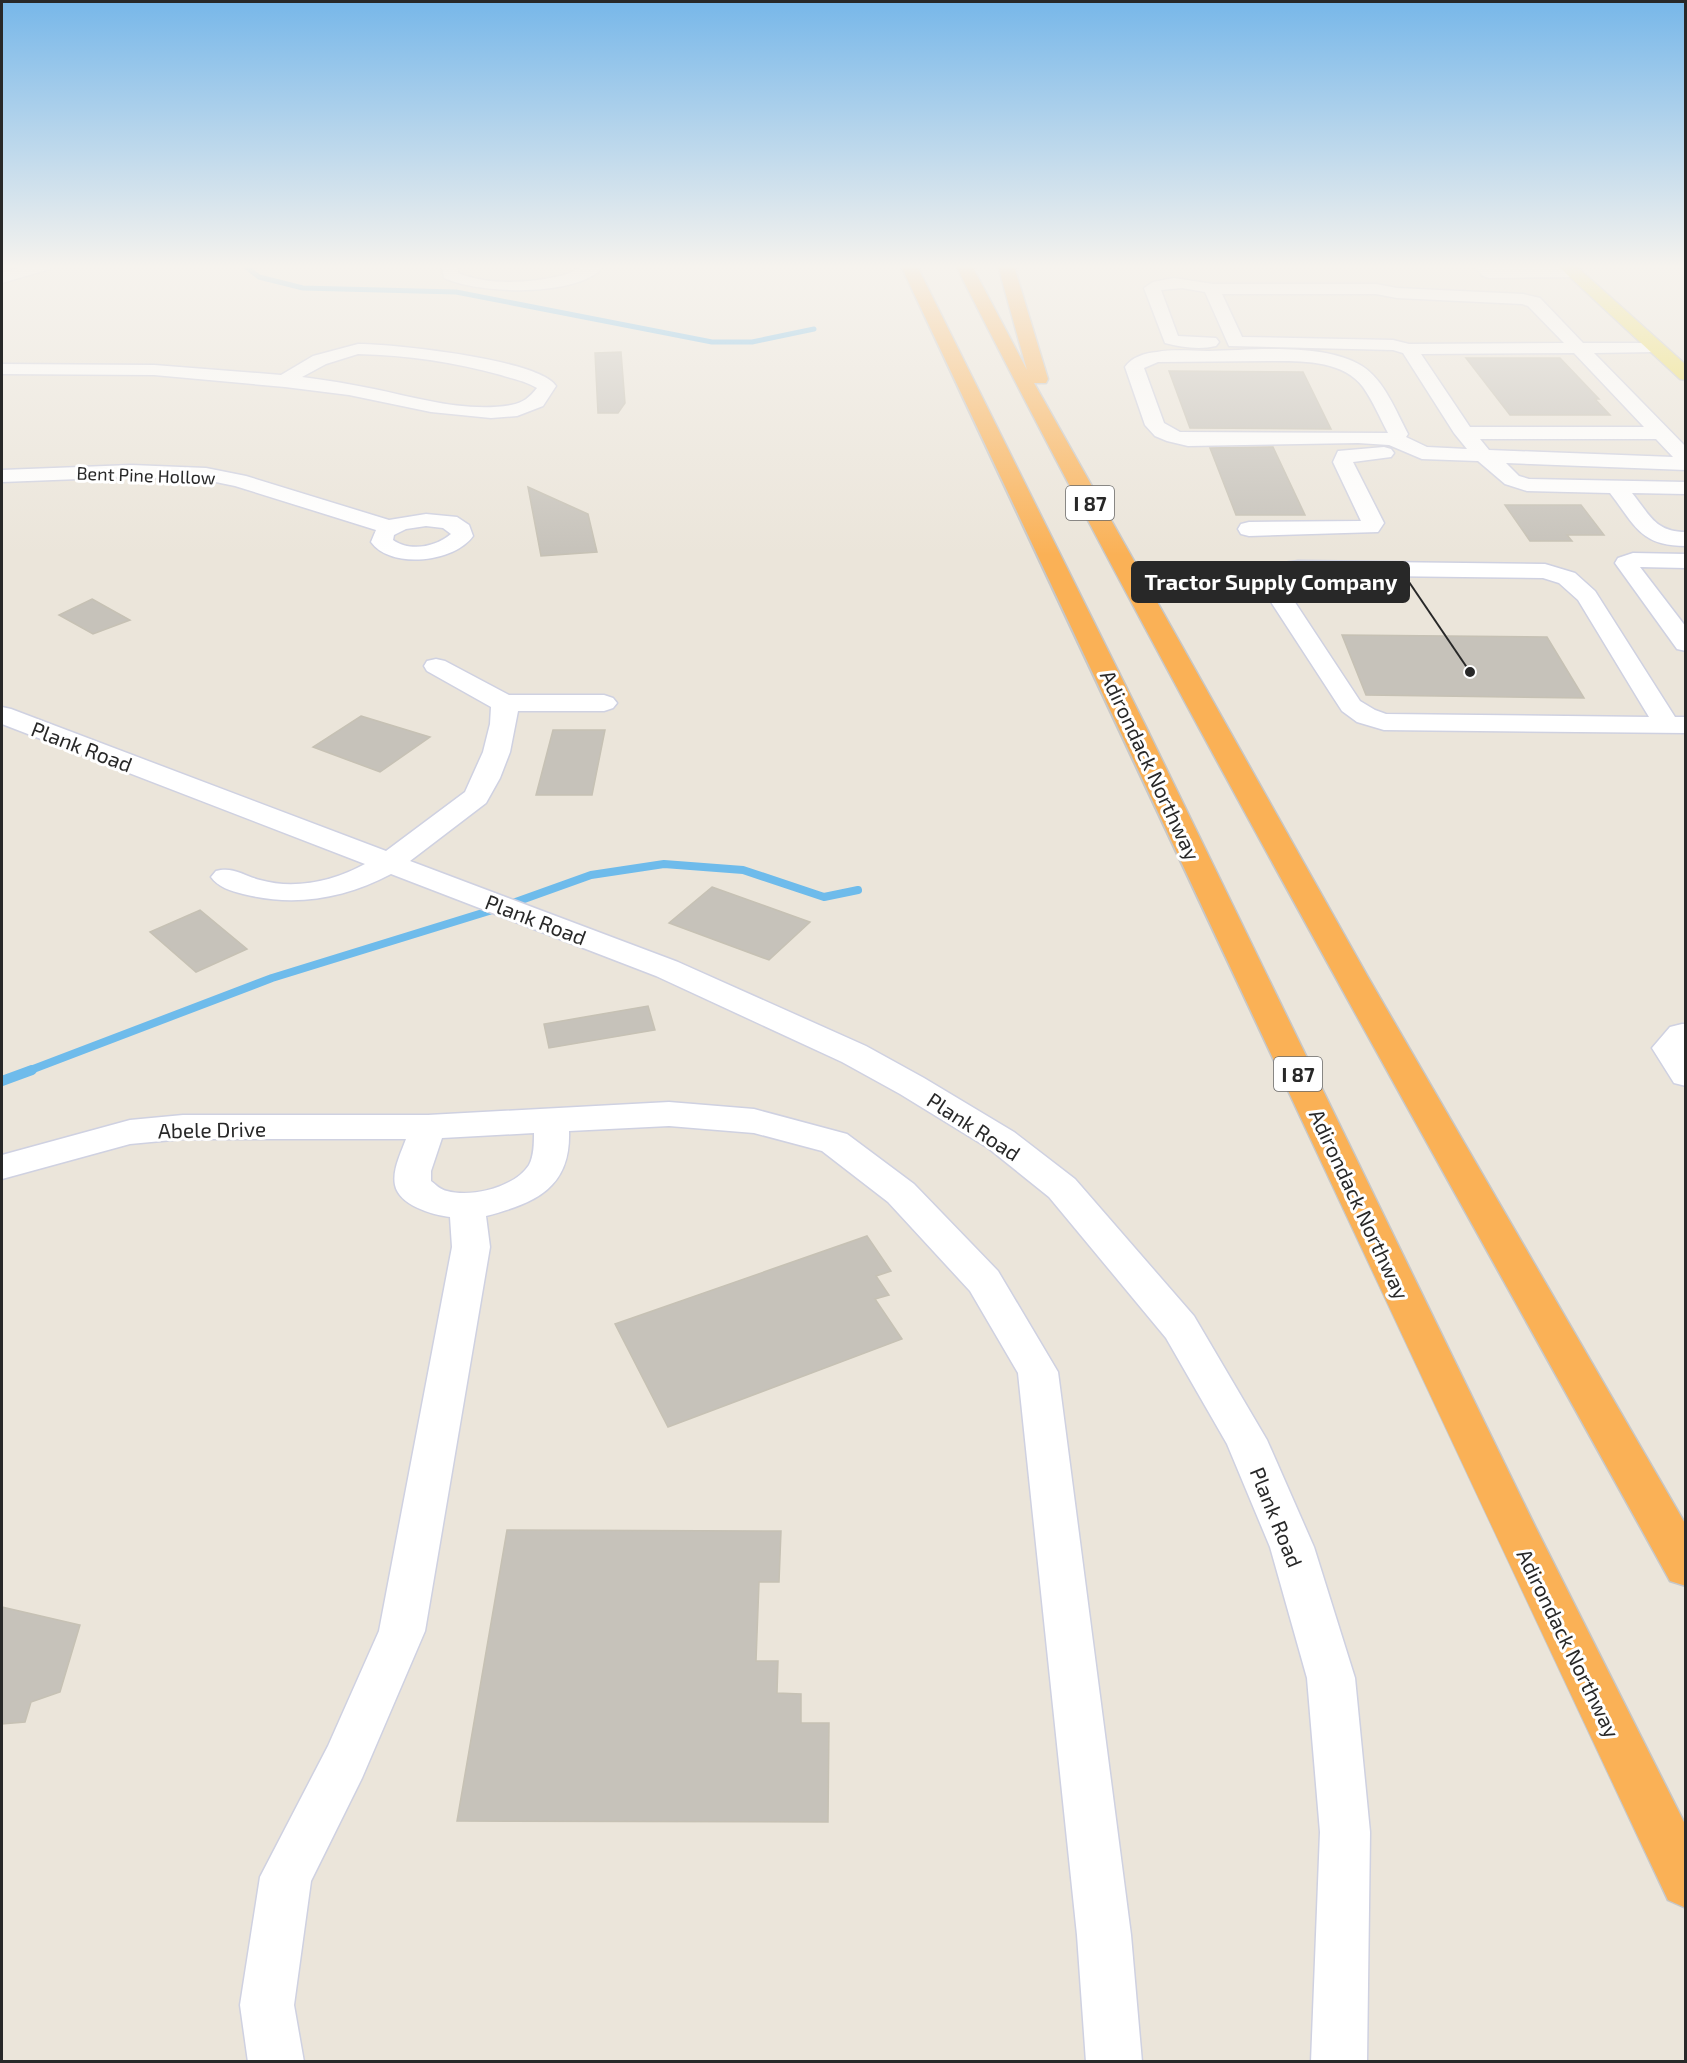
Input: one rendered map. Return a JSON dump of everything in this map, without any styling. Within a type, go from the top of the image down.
[{"type":"highway","name":"Adirondack Northway","points":[[956,362],[1123,706],[1506,1512],[1686,1882]]},
{"type":"highway","name":"I 87","points":[[1015,362],[1346,966],[1686,1567]]},
{"type":"highway","points":[[1034,362],[1058,445]]},
{"type":"main road","points":[[1672,362],[1686,375]]},
{"type":"street","points":[[285,381],[300,369],[315,362]]},
{"type":"street","points":[[2,369],[154,370],[285,381],[355,390],[474,412],[493,413],[520,410],[535,404],[544,396],[547,386],[539,381],[478,362]]},
{"type":"street","points":[[1140,362],[1134,367],[1155,425],[1161,432],[1170,436],[1188,440],[1358,437],[1392,439],[1422,453]]},
{"type":"street","points":[[1343,362],[1365,378],[1398,434],[1392,439]]},
{"type":"street","points":[[1418,362],[1464,433],[1484,456],[1502,469],[1512,480],[1527,485],[1686,488]]},
{"type":"street","points":[[1593,362],[1686,459]]},
{"type":"street","points":[[1464,433],[1660,433]]},
{"type":"street","points":[[1249,529],[1370,527],[1373,523],[1343,462],[1345,455],[1422,453],[1686,464]]},
{"type":"street","name":"Bent Pine Hollow","points":[[2,476],[131,471],[206,474],[239,480],[392,528]]},
{"type":"street","points":[[1616,486],[1654,534],[1669,539],[1686,539]]},
{"type":"street","points":[[1686,561],[1633,560],[1626,563],[1686,644]]},
{"type":"street","points":[[1298,568],[1545,571],[1567,578],[1587,596],[1676,724],[1384,722],[1366,716],[1351,706],[1269,582],[1267,575],[1280,570],[1298,568]]},
{"type":"street","points":[[436,666],[504,703],[604,703]]},
{"type":"street","points":[[226,877],[242,886],[285,892],[311,891],[356,881],[390,862],[465,807],[484,786],[505,718],[504,703]]},
{"type":"street","name":"Plank Road","points":[[2,715],[667,969],[757,1008],[854,1054],[912,1086],[1001,1140],[1062,1188],[1180,1327],[1246,1440],[1292,1547],[1331,1678],[1345,1832],[1339,2061]]},
{"type":"street","points":[[1686,1034],[1682,1034],[1669,1048],[1686,1075]]},
{"type":"street","name":"Abele Drive","points":[[2,1167],[98,1139],[130,1132],[183,1127],[428,1127],[669,1114],[754,1121],[834,1142],[901,1192],[984,1281],[1038,1372],[1104,1935],[1114,2061]]},
{"type":"street","points":[[428,1127],[413,1171],[413,1186],[425,1197],[445,1204],[467,1206],[505,1198],[532,1184],[545,1170],[551,1150],[550,1119]]},
{"type":"street","points":[[276,2061],[267,2005],[286,1877],[345,1762],[402,1631],[471,1247],[467,1206]]},
{"type":"building","points":[[595,362],[622,362],[625,403],[618,413],[598,413]]},
{"type":"building","points":[[1469,362],[1564,362],[1599,399],[1595,399],[1610,415],[1510,415]]},
{"type":"building","points":[[1169,371],[1303,372],[1331,429],[1190,428]]},
{"type":"building","points":[[1273,447],[1305,515],[1236,515],[1210,448]]},
{"type":"building","points":[[528,487],[588,514],[597,552],[541,556]]},
{"type":"building","points":[[1505,505],[1581,505],[1604,535],[1567,535],[1572,541],[1530,541]]},
{"type":"building","points":[[92,599],[130,620],[93,634],[59,615]]},
{"type":"building","points":[[1342,635],[1547,637],[1584,698],[1366,695]]},
{"type":"building","points":[[361,716],[430,737],[380,772],[313,747]]},
{"type":"building","points":[[553,730],[605,730],[592,795],[536,795]]},
{"type":"building","points":[[712,887],[810,922],[769,960],[669,923]]},
{"type":"building","points":[[200,910],[247,949],[196,972],[150,932]]},
{"type":"building","points":[[648,1006],[655,1030],[549,1048],[544,1024]]},
{"type":"building","points":[[867,1236],[891,1271],[876,1276],[889,1295],[875,1299],[902,1339],[668,1427],[615,1324]]},
{"type":"building","points":[[507,1530],[781,1531],[779,1582],[759,1582],[756,1661],[778,1661],[777,1693],[801,1694],[801,1723],[829,1723],[828,1822],[457,1821]]},
{"type":"building","points":[[2,1607],[80,1625],[60,1692],[31,1702],[25,1722],[2,1724]]},
{"type":"waterway","points":[[28,1071],[272,978],[502,907],[591,875],[664,864],[743,870],[824,897],[858,890]]},
{"type":"waterway","points":[[2,1081],[32,1070]]},
{"type":"place","name":"Tractor Supply Company","points":[[1470,672]]}]
